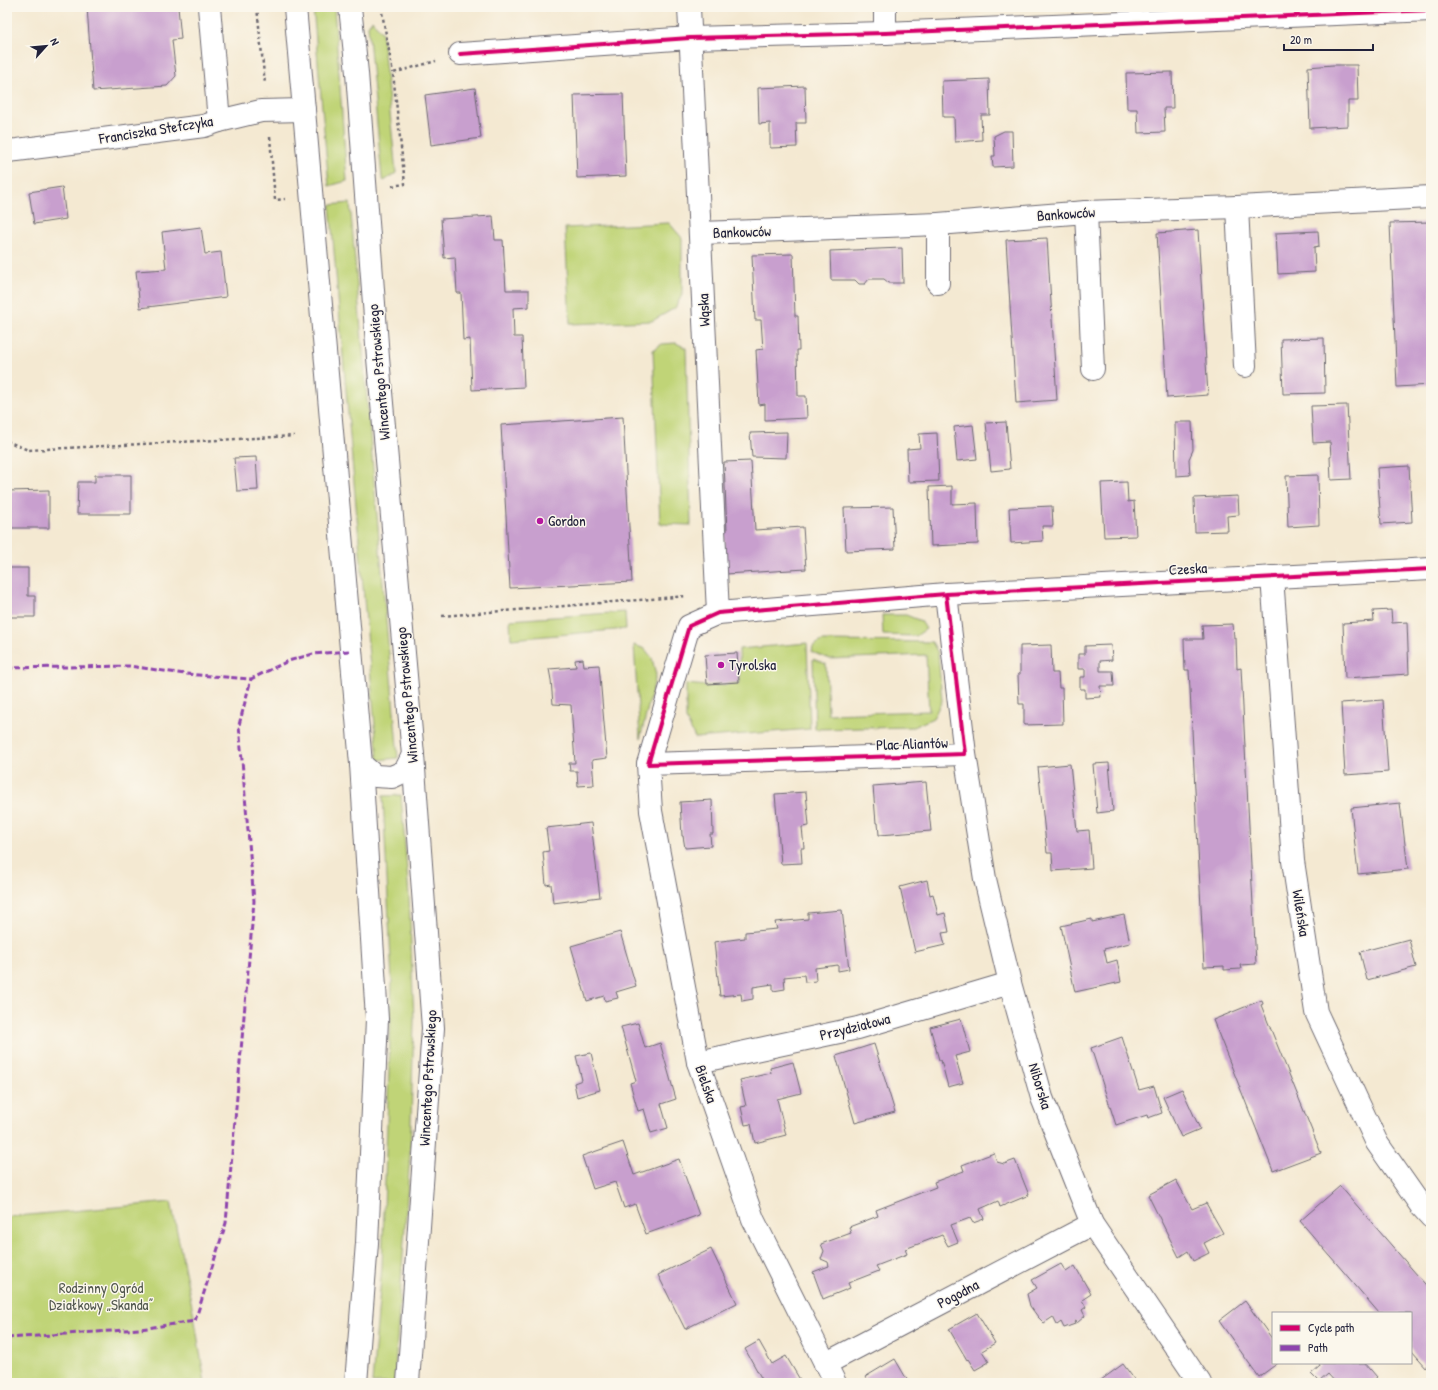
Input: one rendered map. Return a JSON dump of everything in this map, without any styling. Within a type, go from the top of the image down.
[{"type":"street","points":[[209,7],[219,121]]},
{"type":"street","points":[[295,7],[361,764],[377,1019],[367,1243],[356,1383]]},
{"type":"street","name":"Wincentego Pstrowskiego","points":[[350,7],[357,73],[378,358],[413,755],[433,1028],[408,1383]]},
{"type":"street","name":"Wąska","points":[[689,7],[718,603]]},
{"type":"street","points":[[885,7],[885,33]]},
{"type":"street","points":[[460,54],[690,38],[885,33],[1431,10]]},
{"type":"street","name":"Franciszka Stefczyka","points":[[7,151],[204,126],[261,111],[304,110]]},
{"type":"street","name":"Bankowców","points":[[701,233],[938,224],[1086,212],[1237,207],[1431,197]]},
{"type":"street","points":[[1237,207],[1245,366]]},
{"type":"street","points":[[1086,212],[1093,369]]},
{"type":"street","points":[[938,224],[938,283]]},
{"type":"street","name":"Czeska","points":[[946,594],[1431,569]]},
{"type":"street","name":"Wileńska","points":[[1272,577],[1293,861],[1316,1012],[1377,1143],[1421,1206],[1431,1217]]},
{"type":"street","points":[[648,764],[689,626],[718,603],[946,594]]},
{"type":"street","name":"Plac Aliantów","points":[[648,764],[964,754],[946,594]]},
{"type":"street","name":"Niborska","points":[[964,754],[985,879],[1010,983],[1042,1098],[1092,1224],[1200,1383]]},
{"type":"street","points":[[361,764],[375,776],[392,777],[405,771],[413,755]]},
{"type":"street","name":"Bielska","points":[[648,764],[651,811],[698,1062],[753,1219],[830,1374]]},
{"type":"street","name":"Przydziałowa","points":[[698,1062],[858,1028],[1010,983]]},
{"type":"street","name":"Pogodna","points":[[830,1374],[1092,1224]]},
{"type":"path","points":[[366,192],[405,184],[393,73],[381,7]]},
{"type":"path","points":[[393,73],[460,54]]},
{"type":"path","points":[[7,441],[28,450],[294,436]]},
{"type":"path","points":[[442,616],[718,603]]},
{"type":"green space","points":[[313,7],[334,7],[347,181],[329,186]]},
{"type":"green space","points":[[372,20],[382,33],[396,173],[384,181],[382,178],[368,26]]},
{"type":"green space","points":[[350,203],[398,758],[378,760],[330,205]]},
{"type":"green space","points":[[669,223],[682,238],[682,295],[675,308],[652,321],[570,324],[565,228]]},
{"type":"green space","points":[[676,343],[686,348],[691,525],[660,524],[653,350],[662,344]]},
{"type":"green space","points":[[625,612],[626,629],[511,639],[510,620]]},
{"type":"green space","points":[[882,615],[906,615],[921,621],[926,629],[916,636],[883,635]]},
{"type":"green space","points":[[822,641],[932,642],[938,653],[942,701],[933,718],[913,727],[815,729],[813,659],[826,664],[828,714],[929,711],[926,655],[829,659],[812,652],[813,646]]},
{"type":"green space","points":[[807,643],[810,729],[695,738],[686,719],[686,684],[707,686],[740,683],[739,649]]},
{"type":"green space","points":[[634,645],[645,649],[652,658],[656,675],[640,739]]},
{"type":"green space","points":[[401,795],[409,896],[414,1020],[410,1155],[394,1383],[372,1383],[382,1266],[392,982],[383,796]]},
{"type":"green space","name":"Rodzinny Ogród Działkowy „Skanda”","points":[[171,1202],[195,1321],[205,1383],[7,1383],[7,1217]]},
{"type":"building","points":[[87,7],[178,7],[181,39],[172,40],[176,76],[167,86],[93,91]]},
{"type":"building","points":[[1357,65],[1358,101],[1348,101],[1348,126],[1310,128],[1308,67]]},
{"type":"building","points":[[1172,72],[1173,108],[1164,108],[1165,132],[1138,133],[1137,109],[1127,109],[1126,73]]},
{"type":"building","points":[[989,79],[990,115],[981,115],[982,140],[955,142],[954,117],[943,117],[942,81]]},
{"type":"building","points":[[805,86],[806,123],[796,123],[797,147],[770,148],[770,123],[759,124],[758,88]]},
{"type":"building","points":[[475,88],[481,138],[431,145],[425,95]]},
{"type":"building","points":[[623,94],[626,176],[577,178],[574,95]]},
{"type":"building","points":[[1004,131],[1012,131],[1013,166],[993,167],[992,156],[995,156],[994,136]]},
{"type":"building","points":[[62,187],[66,219],[34,224],[29,192]]},
{"type":"building","points":[[493,216],[495,240],[503,240],[506,290],[529,290],[529,307],[513,308],[514,337],[522,337],[524,387],[472,390],[470,339],[463,340],[461,293],[457,293],[455,257],[444,258],[441,219]]},
{"type":"building","points":[[1431,222],[1431,385],[1397,387],[1390,223]]},
{"type":"building","points":[[201,227],[205,254],[221,252],[226,297],[140,308],[136,271],[166,269],[162,232]]},
{"type":"building","points":[[1198,230],[1208,395],[1167,398],[1157,233]]},
{"type":"building","points":[[1318,231],[1319,246],[1314,247],[1315,272],[1278,274],[1276,233]]},
{"type":"building","points":[[1047,238],[1057,400],[1016,403],[1006,240]]},
{"type":"building","points":[[902,248],[903,283],[889,283],[884,279],[869,279],[865,284],[859,284],[855,280],[831,280],[830,251]]},
{"type":"building","points":[[793,254],[795,316],[798,316],[798,396],[806,396],[807,418],[765,420],[765,404],[759,405],[756,350],[763,349],[761,320],[755,320],[752,255]]},
{"type":"building","points":[[1324,338],[1325,393],[1283,394],[1281,339]]},
{"type":"building","points":[[1347,405],[1351,479],[1331,480],[1330,442],[1313,443],[1311,406]]},
{"type":"building","points":[[623,417],[632,582],[510,588],[501,425]]},
{"type":"building","points":[[1006,422],[1010,469],[991,471],[986,423]]},
{"type":"building","points":[[1175,422],[1192,422],[1193,450],[1189,459],[1190,475],[1176,476]]},
{"type":"building","points":[[973,425],[977,459],[957,461],[954,427]]},
{"type":"building","points":[[787,432],[786,458],[752,457],[750,433]]},
{"type":"building","points":[[937,433],[939,481],[908,482],[907,449],[920,448],[919,434]]},
{"type":"building","points":[[256,457],[258,490],[237,491],[234,458]]},
{"type":"building","points":[[751,461],[755,530],[803,527],[806,569],[726,574],[724,531],[727,531],[724,462]]},
{"type":"building","points":[[1409,466],[1412,522],[1381,524],[1377,468]]},
{"type":"building","points":[[95,475],[131,475],[131,514],[77,514],[78,482],[95,482]]},
{"type":"building","points":[[1318,475],[1319,525],[1288,527],[1286,476]]},
{"type":"building","points":[[1127,482],[1128,502],[1134,501],[1136,536],[1104,537],[1101,483]]},
{"type":"building","points":[[952,486],[952,504],[977,503],[978,544],[931,546],[929,487]]},
{"type":"building","points":[[49,490],[49,528],[7,528],[7,491]]},
{"type":"building","points":[[1238,496],[1239,515],[1227,516],[1228,531],[1195,532],[1194,498]]},
{"type":"building","points":[[1052,506],[1053,526],[1042,526],[1043,541],[1011,543],[1009,508]]},
{"type":"building","points":[[893,507],[895,549],[846,551],[844,508]]},
{"type":"building","points":[[7,568],[28,568],[28,596],[35,596],[35,617],[7,617]]},
{"type":"building","points":[[1391,610],[1392,623],[1407,622],[1409,674],[1345,678],[1343,623],[1374,621],[1373,611]]},
{"type":"building","points":[[1233,624],[1234,638],[1236,638],[1237,669],[1241,668],[1256,964],[1240,965],[1241,969],[1224,970],[1224,966],[1204,967],[1189,670],[1185,670],[1184,639],[1203,639],[1202,625]]},
{"type":"building","points":[[1051,645],[1052,673],[1058,673],[1059,688],[1062,688],[1063,724],[1024,725],[1024,704],[1019,704],[1018,674],[1020,674],[1020,646]]},
{"type":"building","points":[[1111,645],[1112,660],[1100,661],[1100,671],[1113,671],[1114,686],[1100,686],[1101,697],[1085,698],[1085,689],[1080,689],[1080,677],[1085,677],[1085,669],[1078,669],[1078,654],[1085,654],[1085,646]]},
{"type":"building","points":[[737,653],[739,682],[707,684],[705,655]]},
{"type":"building","points":[[583,659],[584,666],[599,665],[607,758],[592,760],[594,785],[578,786],[577,771],[570,771],[569,763],[575,763],[571,705],[553,704],[549,669],[576,667],[575,660]]},
{"type":"building","points":[[1383,700],[1388,772],[1345,775],[1341,703]]},
{"type":"building","points":[[1109,763],[1113,811],[1097,813],[1093,764]]},
{"type":"building","points":[[1070,764],[1077,831],[1089,830],[1092,868],[1053,871],[1052,853],[1047,853],[1038,767]]},
{"type":"building","points":[[926,782],[931,831],[879,835],[878,823],[876,823],[873,786]]},
{"type":"building","points":[[806,792],[809,826],[802,827],[804,848],[801,848],[802,863],[781,864],[775,794]]},
{"type":"building","points":[[712,800],[713,834],[710,834],[711,846],[685,848],[682,836],[680,802]]},
{"type":"building","points":[[1400,803],[1408,869],[1358,874],[1351,808]]},
{"type":"building","points":[[591,823],[600,897],[553,903],[551,884],[546,885],[543,852],[549,851],[546,828]]},
{"type":"building","points":[[927,880],[930,895],[933,894],[938,915],[945,913],[949,932],[942,933],[945,945],[915,952],[900,887]]},
{"type":"building","points":[[842,910],[849,969],[838,971],[838,965],[815,968],[816,981],[805,982],[804,975],[784,977],[785,989],[773,991],[773,984],[753,987],[753,999],[742,1001],[741,994],[720,996],[714,942],[745,938],[745,932],[777,929],[775,922],[808,919],[808,913]]},
{"type":"building","points":[[1124,915],[1130,943],[1104,949],[1107,963],[1117,960],[1121,982],[1075,992],[1061,926],[1092,919],[1092,922]]},
{"type":"building","points":[[620,932],[636,986],[616,992],[618,998],[605,1001],[604,996],[587,1001],[571,946]]},
{"type":"building","points":[[1409,939],[1416,967],[1367,980],[1360,952]]},
{"type":"building","points":[[1262,1000],[1263,1004],[1261,1005],[1321,1153],[1273,1171],[1213,1020]]},
{"type":"building","points":[[961,1019],[970,1052],[955,1056],[963,1083],[948,1087],[930,1027]]},
{"type":"building","points":[[638,1023],[645,1048],[660,1043],[676,1099],[661,1104],[668,1128],[651,1133],[644,1109],[638,1111],[630,1083],[636,1081],[621,1027]]},
{"type":"building","points":[[1122,1037],[1139,1090],[1154,1086],[1162,1113],[1148,1118],[1147,1115],[1116,1125],[1091,1048]]},
{"type":"building","points":[[874,1044],[895,1112],[855,1123],[836,1056]]},
{"type":"building","points":[[591,1053],[600,1090],[577,1097],[574,1083],[582,1080],[576,1056]]},
{"type":"building","points":[[793,1062],[801,1093],[777,1099],[786,1135],[755,1143],[751,1124],[745,1125],[741,1107],[746,1106],[740,1080],[771,1073],[770,1068]]},
{"type":"building","points":[[1182,1089],[1200,1129],[1181,1137],[1163,1097]]},
{"type":"building","points":[[623,1142],[634,1175],[679,1159],[699,1215],[646,1234],[635,1204],[624,1208],[615,1182],[593,1189],[582,1156]]},
{"type":"building","points":[[994,1153],[997,1162],[1004,1164],[1015,1160],[1029,1195],[1000,1207],[998,1201],[980,1209],[984,1219],[973,1223],[970,1218],[951,1225],[958,1242],[948,1246],[942,1235],[905,1249],[907,1254],[876,1266],[879,1271],[848,1283],[850,1288],[823,1299],[813,1272],[829,1266],[828,1262],[821,1259],[824,1251],[821,1244],[851,1233],[849,1227],[878,1216],[876,1210],[936,1187],[934,1182],[964,1171],[962,1165]]},
{"type":"building","points":[[1176,1180],[1192,1209],[1206,1203],[1223,1233],[1204,1243],[1209,1253],[1193,1261],[1188,1251],[1179,1257],[1148,1195]]},
{"type":"building","points":[[1340,1186],[1431,1291],[1431,1370],[1429,1367],[1427,1368],[1412,1351],[1412,1312],[1378,1312],[1300,1221]]},
{"type":"building","points":[[711,1249],[737,1303],[685,1329],[658,1275]]},
{"type":"building","points":[[1061,1264],[1066,1272],[1075,1266],[1091,1294],[1082,1300],[1086,1307],[1082,1310],[1085,1316],[1077,1323],[1076,1321],[1074,1322],[1075,1324],[1064,1328],[1061,1322],[1057,1325],[1053,1317],[1044,1323],[1030,1306],[1027,1294],[1037,1288],[1032,1280]]},
{"type":"building","points":[[1245,1301],[1272,1339],[1272,1364],[1277,1364],[1259,1377],[1219,1321]]},
{"type":"building","points":[[977,1313],[995,1343],[982,1351],[989,1362],[975,1370],[968,1359],[967,1360],[949,1329]]},
{"type":"building","points":[[759,1341],[772,1364],[786,1356],[802,1383],[764,1383],[745,1349]]},
{"type":"building","points":[[895,1359],[909,1383],[869,1383],[865,1377]]},
{"type":"building","points":[[1123,1364],[1137,1383],[1097,1383]]},
{"type":"building","points":[[1319,1364],[1366,1364],[1377,1377],[1370,1383],[1336,1383],[1328,1374],[1319,1382],[1311,1374],[1320,1366]]},
{"type":"marked path","points":[[7,668],[129,666],[185,674],[251,679],[288,661],[313,654],[350,651]]},
{"type":"marked path","points":[[7,1338],[140,1329],[195,1321],[226,1223],[254,901],[239,725],[251,679]]},
{"type":"cycle path","points":[[460,54],[690,38],[885,33],[1431,10]]},
{"type":"cycle path","points":[[946,594],[965,754],[648,764],[689,626],[718,613],[946,594],[1431,569]]},
{"type":"place","name":"Gordon","points":[[540,521]]},
{"type":"place","name":"Tyrolska","points":[[721,665]]}]
